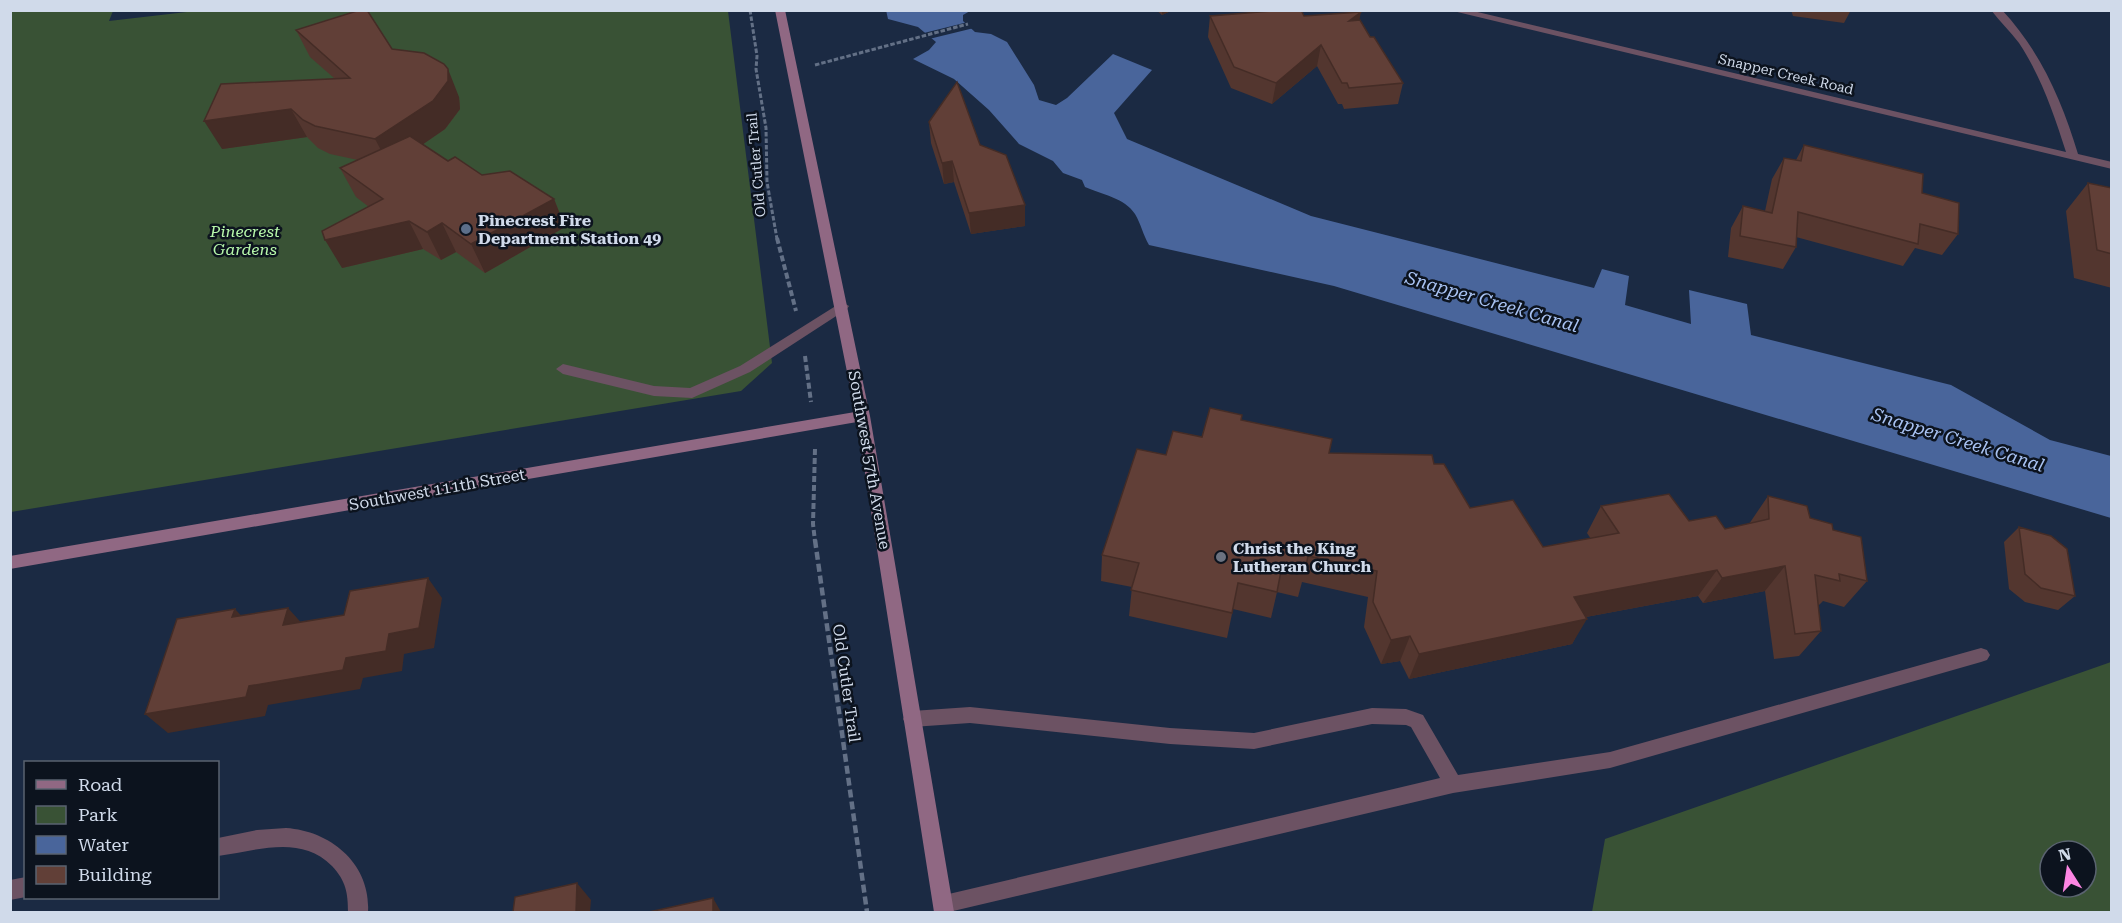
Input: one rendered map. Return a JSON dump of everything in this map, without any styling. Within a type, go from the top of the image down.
[{"type":"main road","name":"Southwest 57th Avenue","points":[[780,10],[863,416],[944,908]]},
{"type":"main road","name":"Southwest 111th Street","points":[[10,562],[863,416]]},
{"type":"street","name":"Snapper Creek Road","points":[[1454,10],[2112,166]]},
{"type":"street","points":[[1996,10],[2022,38],[2042,70],[2073,157]]},
{"type":"street","points":[[562,369],[654,391],[692,393],[745,369],[842,306]]},
{"type":"street","points":[[944,908],[1453,784],[1610,760],[1981,654]]},
{"type":"street","points":[[912,719],[970,715],[1170,736],[1254,741],[1372,716],[1406,717],[1417,721],[1453,784]]},
{"type":"street","points":[[219,848],[271,838],[297,838],[317,844],[339,858],[350,874],[358,893],[358,912]]},
{"type":"path","name":"Old Cutler Trail","points":[[750,10],[757,56],[756,69],[766,128],[767,182],[772,219],[797,316]]},
{"type":"path","points":[[791,71],[968,24]]},
{"type":"path","points":[[805,353],[809,381]]},
{"type":"path","name":"Old Cutler Trail","points":[[816,457],[813,524],[867,912]]},
{"type":"green space","name":"Pinecrest Gardens","points":[[204,10],[728,11],[772,363],[741,391],[11,512],[11,11],[113,11],[109,21]]},
{"type":"green space","points":[[2111,662],[2111,912],[1592,912],[1605,839]]},
{"type":"water","name":"Snapper Creek Canal","points":[[886,10],[970,11],[963,15],[963,21],[975,32],[991,34],[1007,42],[1034,85],[1039,100],[1056,105],[1067,98],[1113,54],[1152,70],[1114,113],[1127,139],[1311,216],[1594,288],[1602,269],[1629,276],[1625,305],[1691,324],[1689,290],[1747,304],[1751,335],[1951,385],[2050,440],[2111,456],[2111,518],[1334,286],[1149,245],[1135,214],[1125,204],[1085,187],[1082,180],[1063,173],[1053,161],[1019,144],[989,110],[954,79],[913,59],[929,50],[936,42],[918,27],[888,19]]},
{"type":"pier","points":[[968,22],[974,28],[929,39],[924,33]]},
{"type":"building","points":[[360,10],[367,10],[392,49],[424,53],[444,64],[448,69],[448,81],[433,101],[375,139],[315,126],[303,120],[291,109],[204,121],[221,84],[350,78],[296,30]]},
{"type":"building","points":[[1301,10],[1304,16],[1361,12],[1349,21],[1360,20],[1370,37],[1374,37],[1403,83],[1349,88],[1347,83],[1342,83],[1321,45],[1276,83],[1234,67],[1210,16]]},
{"type":"building","points":[[957,82],[980,145],[1006,155],[1025,205],[969,213],[952,161],[942,163],[929,122]]},
{"type":"building","points":[[410,136],[448,161],[455,157],[482,175],[510,171],[554,199],[471,244],[442,223],[427,232],[409,221],[325,240],[322,231],[383,199],[340,168]]},
{"type":"building","points":[[1804,145],[1923,174],[1922,193],[1959,203],[1958,234],[1920,224],[1918,244],[1798,212],[1796,247],[1740,236],[1743,206],[1772,213],[1784,158],[1801,161]]},
{"type":"building","points":[[2088,183],[2112,188],[2112,254],[2097,250]]},
{"type":"building","points":[[1210,408],[1242,415],[1241,420],[1332,439],[1329,453],[1432,455],[1434,464],[1444,464],[1470,508],[1513,500],[1543,547],[1619,533],[1601,506],[1669,494],[1689,521],[1716,516],[1725,529],[1769,519],[1768,496],[1807,506],[1810,518],[1832,524],[1833,530],[1861,537],[1867,581],[1839,574],[1840,581],[1815,575],[1821,631],[1795,634],[1785,566],[1722,578],[1717,570],[1574,597],[1587,619],[1419,654],[1410,636],[1391,640],[1373,602],[1377,571],[1308,556],[1305,571],[1282,566],[1277,592],[1238,583],[1232,613],[1131,590],[1139,563],[1102,555],[1137,449],[1166,455],[1173,431],[1202,437]]},
{"type":"building","points":[[2019,527],[2051,536],[2067,549],[2075,596],[2041,588],[2025,574]]},
{"type":"building","points":[[428,578],[419,628],[389,634],[386,651],[346,658],[343,670],[249,686],[246,697],[145,714],[177,619],[235,609],[232,617],[288,608],[283,625],[344,615],[350,591]]},
{"type":"building","points":[[577,883],[576,912],[513,912],[515,897]]},
{"type":"building","points":[[713,898],[713,912],[649,912]]},
{"type":"place","name":"Pinecrest Fire Department Station 49","points":[[466,229]]},
{"type":"place","name":"Christ the King Lutheran Church","points":[[1221,557]]}]
